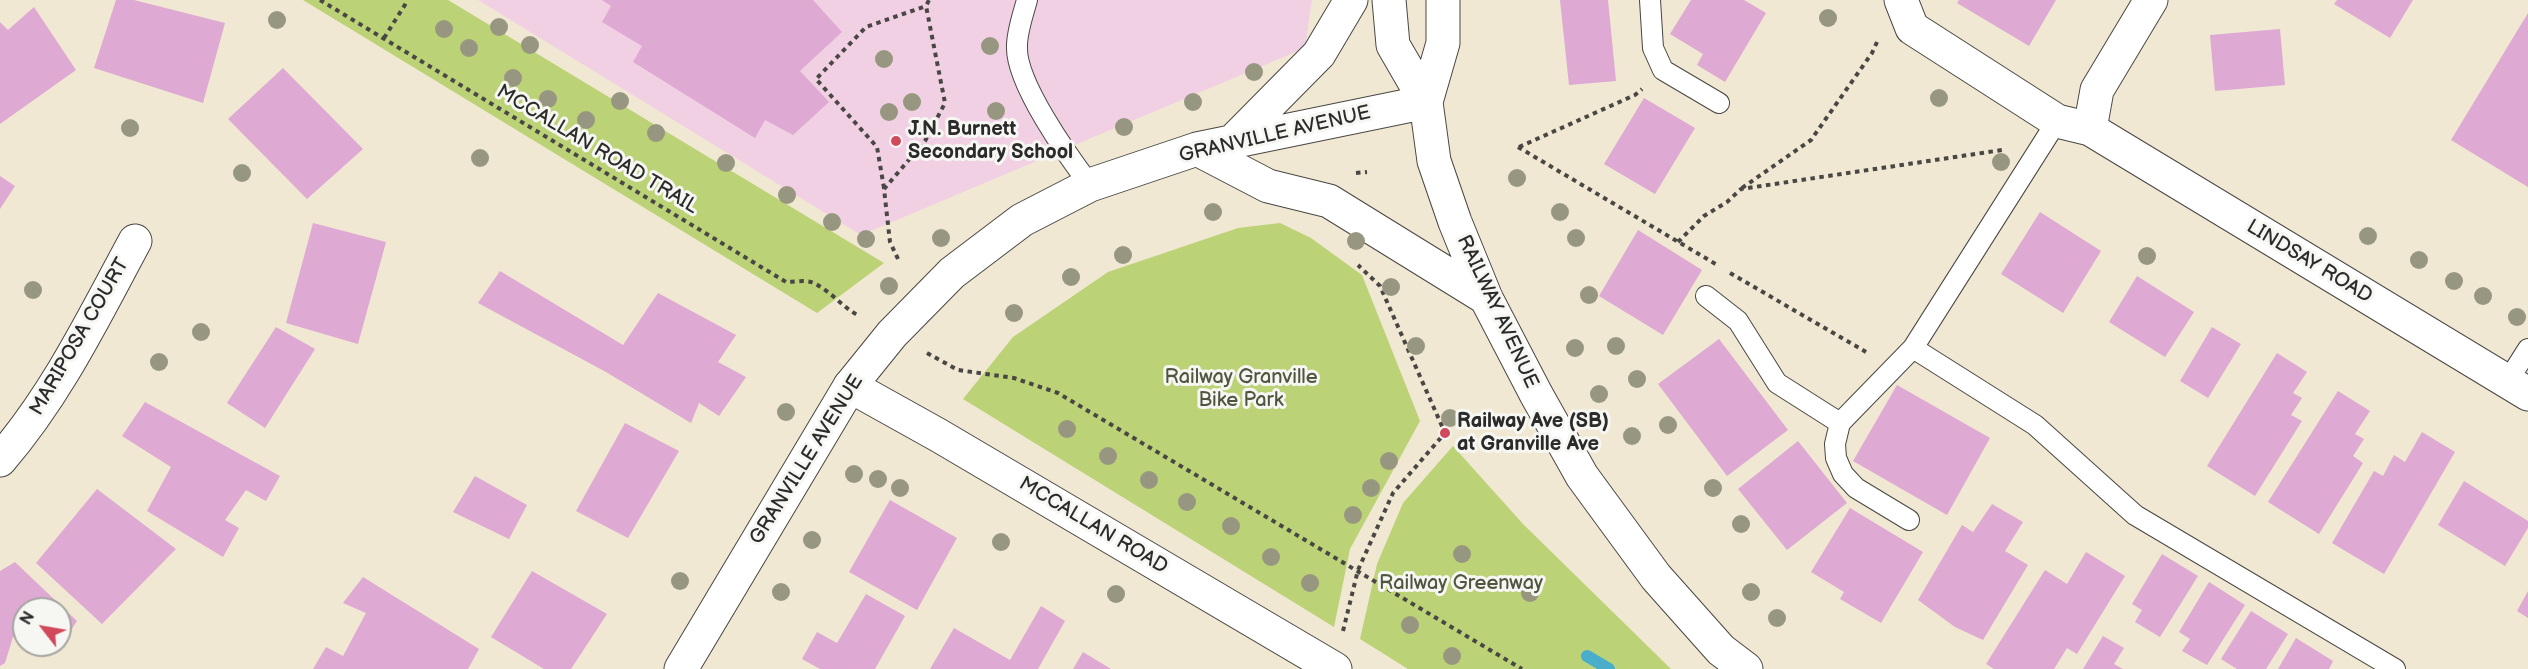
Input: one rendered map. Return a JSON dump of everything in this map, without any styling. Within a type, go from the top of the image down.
[{"type":"street","points":[[1231,143],[1319,54],[1351,0]]},
{"type":"street","points":[[1389,0],[1393,45],[1426,102]]},
{"type":"street","points":[[1426,102],[1443,43],[1443,0]]},
{"type":"street","name":"LINDSAY ROAD","points":[[1901,0],[1912,28],[2057,121],[2090,129],[2518,388]]},
{"type":"street","points":[[2090,129],[2097,90],[2151,0]]},
{"type":"street","name":"GRANVILLE AVENUE","points":[[681,669],[850,386],[892,334],[952,273],[1022,220],[1090,185],[1197,149],[1426,102]]},
{"type":"street","name":"RAILWAY AVENUE","points":[[1426,102],[1434,161],[1455,222],[1486,298],[1582,476],[1656,577],[1720,650],[1746,669]]},
{"type":"street","points":[[1197,149],[1268,186],[1329,201],[1486,298]]},
{"type":"street","name":"MARIPOSA COURT","points":[[0,460],[24,432],[60,380],[135,241]]},
{"type":"street","name":"MCCALLAN ROAD","points":[[850,386],[1338,655]]},
{"type":"lane","points":[[1027,0],[1017,46],[1021,71],[1057,140],[1090,185]]},
{"type":"lane","points":[[1650,0],[1653,48],[1664,70],[1719,103]]},
{"type":"lane","points":[[1909,520],[1856,488],[1843,474],[1836,458],[1835,444],[1840,423],[1913,348],[2057,121]]},
{"type":"lane","points":[[1706,296],[1738,321],[1777,383],[1840,423]]},
{"type":"lane","points":[[1913,348],[2035,425],[2135,515],[2395,669]]},
{"type":"lane","points":[[2518,388],[2528,349]]},
{"type":"path","name":"MCCALLAN ROAD TRAIL","points":[[320,0],[786,282],[810,282],[824,290],[847,310],[859,316]]},
{"type":"path","points":[[384,38],[408,0]]},
{"type":"path","points":[[884,189],[925,141],[945,103],[926,6],[929,0]]},
{"type":"path","points":[[898,259],[890,242],[877,147],[816,79],[866,27],[926,6]]},
{"type":"path","points":[[1678,242],[1704,216],[1727,202],[1741,189],[1811,140],[1872,53],[1881,32]]},
{"type":"path","points":[[1664,70],[1635,95],[1518,147],[1719,266]]},
{"type":"path","points":[[1741,189],[2011,149]]},
{"type":"path","points":[[1338,655],[1358,570],[1393,494],[1446,433],[1380,286],[1356,263]]},
{"type":"path","points":[[1730,272],[1874,357],[1913,348]]},
{"type":"path","points":[[951,366],[958,370],[1014,378],[1058,393],[1522,669]]},
{"type":"shaded area","name":"J.N. Burnett Secondary School","points":[[478,0],[1312,0],[1305,48],[861,235]]},
{"type":"green space","points":[[303,0],[448,0],[884,263],[817,313]]},
{"type":"green space","name":"Railway Granville Bike Park","points":[[1280,223],[1311,238],[1362,275],[1420,421],[1350,549],[1334,627],[963,399],[1013,337],[1108,272],[1238,228]]},
{"type":"green space","name":"Railway Greenway","points":[[1453,446],[1523,524],[1671,669],[1408,669],[1360,639],[1377,564],[1403,503]]},
{"type":"building","points":[[116,0],[134,0],[225,23],[203,103],[94,68]]},
{"type":"building","points":[[602,0],[813,0],[842,32],[800,71],[829,102],[793,135],[765,120],[755,138],[633,62],[642,46],[602,22],[611,6]]},
{"type":"building","points":[[1560,0],[1608,0],[1616,81],[1569,85]]},
{"type":"building","points":[[1691,0],[1744,0],[1766,13],[1725,82],[1697,65],[1703,54],[1670,34]]},
{"type":"building","points":[[1959,0],[2056,0],[2029,46],[1957,3]]},
{"type":"building","points":[[2337,0],[2413,0],[2390,38],[2334,4]]},
{"type":"building","points":[[34,7],[76,70],[0,124],[0,22],[8,30]]},
{"type":"building","points":[[2528,13],[2528,187],[2451,140]]},
{"type":"building","points":[[2280,29],[2285,85],[2215,91],[2210,35]]},
{"type":"building","points":[[283,68],[363,149],[307,199],[228,119]]},
{"type":"building","points":[[1644,98],[1695,128],[1655,194],[1604,164]]},
{"type":"building","points":[[0,176],[15,186],[0,209]]},
{"type":"building","points":[[2040,212],[2101,251],[2063,313],[2001,274]]},
{"type":"building","points":[[313,223],[386,242],[358,344],[286,323]]},
{"type":"building","points":[[1638,230],[1702,270],[1663,335],[1599,296]]},
{"type":"building","points":[[500,271],[623,345],[658,293],[736,335],[718,362],[746,377],[719,416],[699,403],[691,423],[606,372],[478,303]]},
{"type":"building","points":[[2137,276],[2194,312],[2165,357],[2109,322]]},
{"type":"building","points":[[276,327],[315,349],[265,428],[227,403]]},
{"type":"building","points":[[2212,327],[2241,344],[2208,398],[2180,381]]},
{"type":"building","points":[[1719,339],[1788,430],[1727,476],[1658,384]]},
{"type":"building","points":[[2277,353],[2307,372],[2293,393],[2302,398],[2291,415],[2302,421],[2255,496],[2207,466]]},
{"type":"building","points":[[1897,385],[1990,438],[1947,515],[1853,461]]},
{"type":"building","points":[[2338,391],[2370,411],[2355,434],[2364,439],[2353,456],[2363,463],[2319,534],[2268,502]]},
{"type":"building","points":[[145,402],[280,476],[266,501],[246,490],[225,520],[239,528],[223,557],[147,511],[171,467],[122,436]]},
{"type":"building","points":[[625,423],[679,451],[628,538],[576,511]]},
{"type":"building","points":[[2422,432],[2455,452],[2384,574],[2332,543],[2374,471],[2383,476],[2394,455],[2405,462]]},
{"type":"building","points":[[1798,441],[1847,503],[1787,550],[1738,489]]},
{"type":"building","points":[[475,476],[527,505],[509,539],[453,512]]},
{"type":"building","points":[[2464,481],[2528,521],[2528,528],[2505,566],[2438,525]]},
{"type":"building","points":[[97,489],[176,549],[102,624],[36,563]]},
{"type":"building","points":[[890,500],[957,538],[917,610],[849,572]]},
{"type":"building","points":[[1992,504],[2023,522],[2005,551],[2028,565],[1983,640],[1955,627],[1918,600],[1962,525],[1973,532]]},
{"type":"building","points":[[1850,508],[1923,552],[1881,623],[1840,599],[1844,592],[1811,572]]},
{"type":"building","points":[[2086,552],[2125,576],[2077,654],[2067,648],[2054,669],[1994,669],[1986,664],[2045,570],[2067,584]]},
{"type":"building","points":[[2162,554],[2198,576],[2160,637],[2135,622],[2142,610],[2132,604]]},
{"type":"building","points":[[15,562],[52,597],[12,597],[12,640],[5,663],[0,666],[0,571]]},
{"type":"building","points":[[532,571],[607,614],[571,669],[544,669],[491,637]]},
{"type":"building","points":[[363,577],[479,649],[468,669],[313,669],[326,647],[343,656],[366,613],[343,603]]},
{"type":"building","points":[[2209,582],[2245,605],[2207,665],[2182,651],[2190,639],[2179,632]]},
{"type":"building","points":[[2528,591],[2528,618],[2517,611]]},
{"type":"building","points":[[866,594],[905,616],[875,669],[820,669],[802,659],[817,632],[837,643]]},
{"type":"building","points":[[1041,606],[1065,621],[1038,669],[930,669],[954,628],[1010,660]]},
{"type":"building","points":[[2251,611],[2288,634],[2266,669],[2237,669],[2221,659]]},
{"type":"building","points":[[72,616],[77,621],[72,628]]},
{"type":"building","points":[[2103,636],[2124,648],[2114,664],[2123,669],[2083,669]]},
{"type":"building","points":[[2296,638],[2333,661],[2329,669],[2278,669]]},
{"type":"building","points":[[1083,652],[1111,669],[1073,669]]},
{"type":"waterway","points":[[1587,656],[1609,669]]},
{"type":"place","name":"J.N. Burnett Secondary School","points":[[896,141]]},
{"type":"place","name":"Railway Ave (SB) at Granville Ave","points":[[1445,433]]}]
